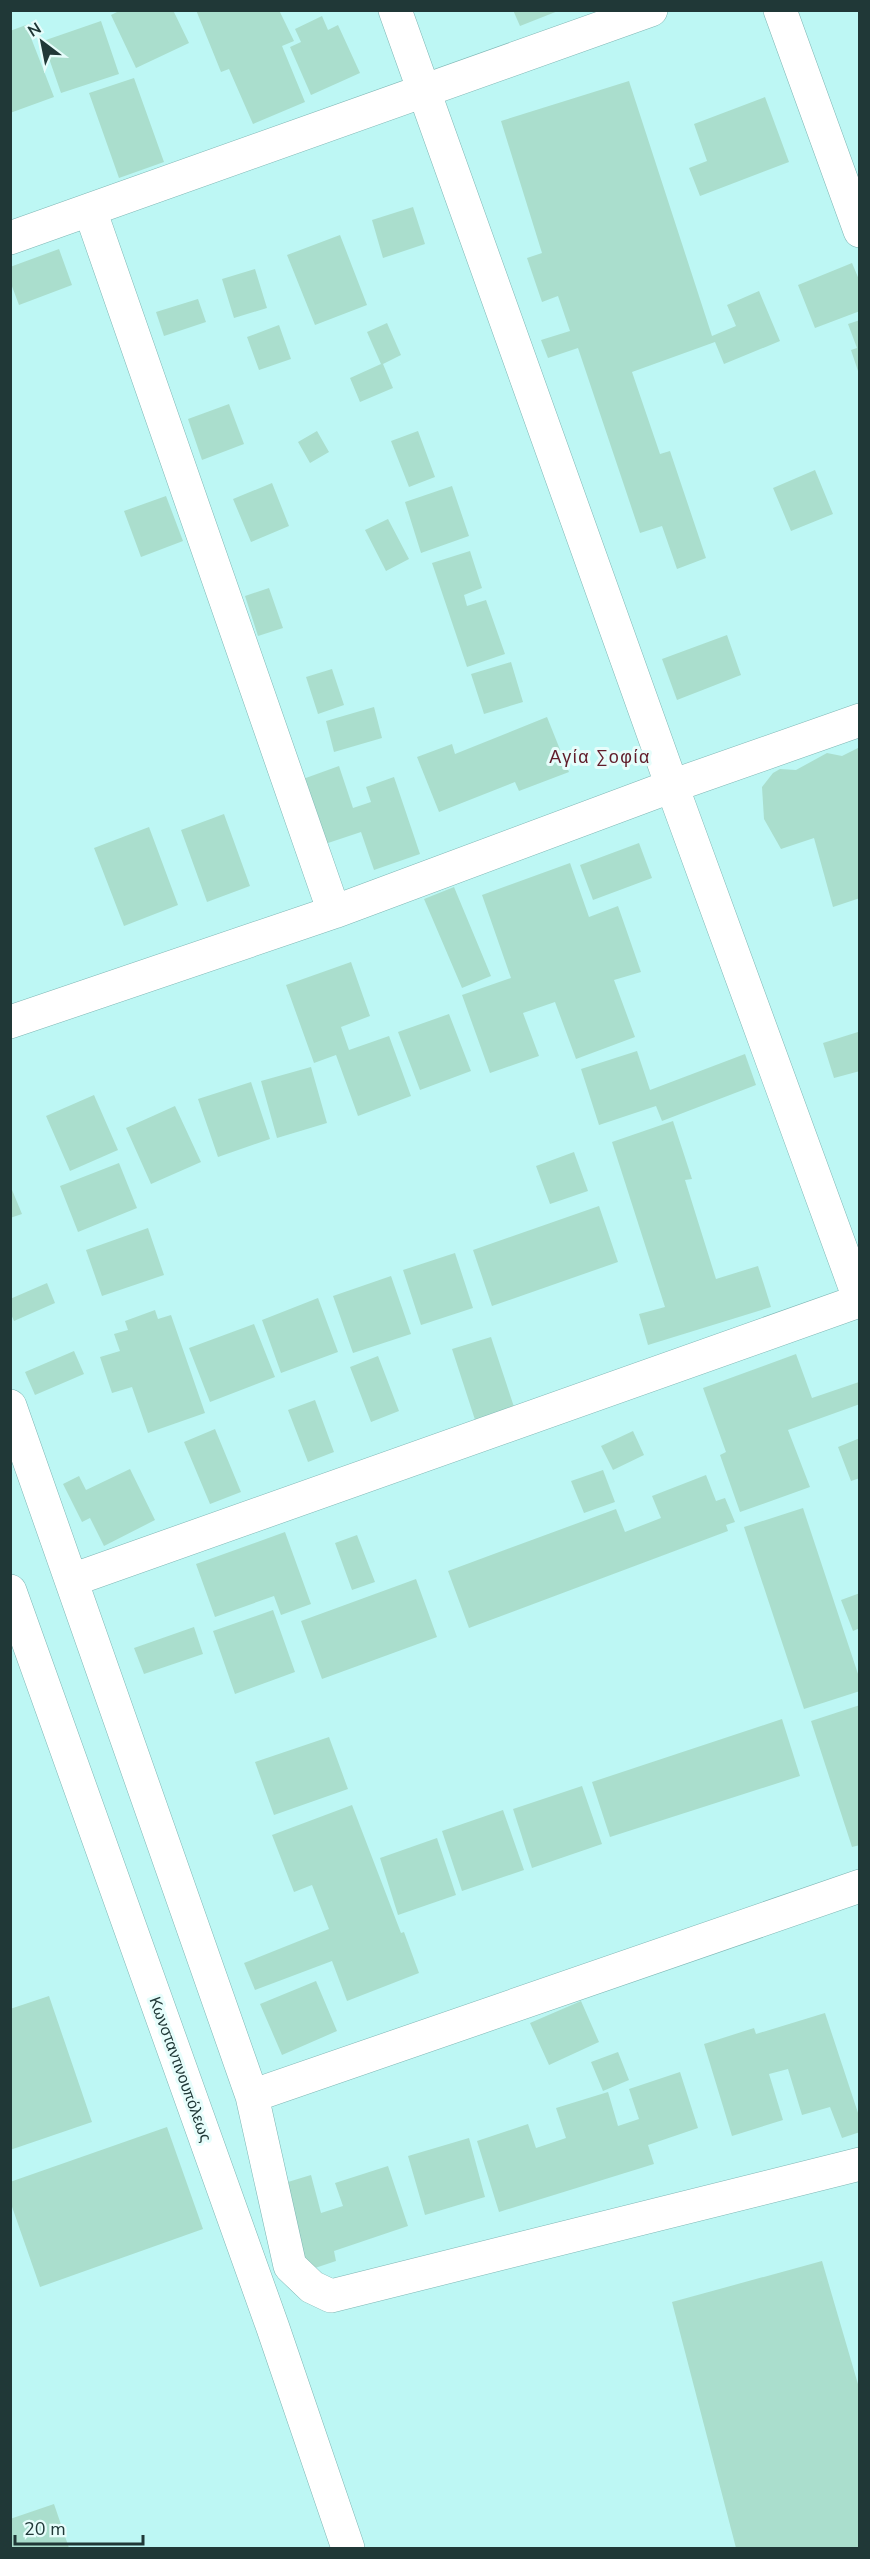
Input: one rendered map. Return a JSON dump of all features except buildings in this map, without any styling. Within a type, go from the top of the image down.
[{"type":"street","points":[[72,1580],[860,1301],[672,786],[395,10]]},
{"type":"street","points":[[10,238],[425,93],[651,10]]},
{"type":"street","points":[[780,10],[860,231]]},
{"type":"street","points":[[90,210],[334,912]]},
{"type":"street","points":[[10,1022],[334,912],[672,786],[860,720]]},
{"type":"street","points":[[10,1406],[252,2096],[290,2266],[312,2287],[331,2296],[860,2164]]},
{"type":"street","name":"Κωνσταντινουπόλεως","points":[[10,1591],[273,2328],[348,2548]]},
{"type":"street","points":[[252,2096],[860,1886]]},
{"type":"district","name":"Αγία Σοφία","points":[[600,757]]}]
